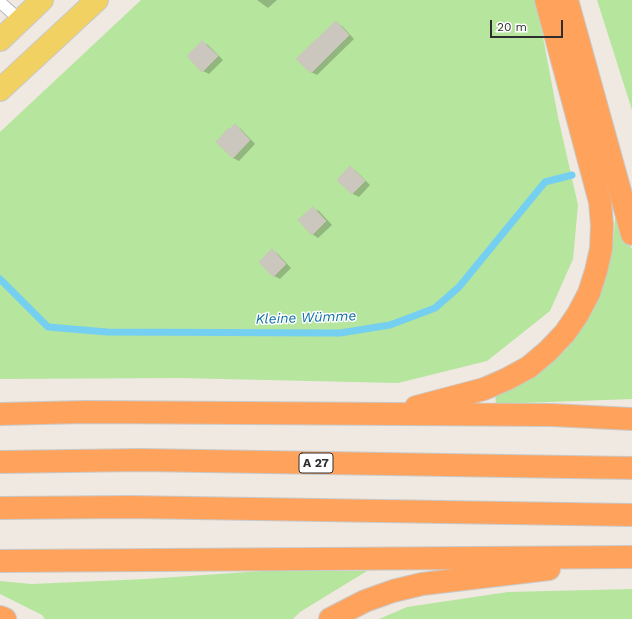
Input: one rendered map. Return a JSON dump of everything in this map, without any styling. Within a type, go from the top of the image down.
[{"type":"highway","points":[[387,414],[484,389],[529,367],[548,351],[565,333],[578,314],[589,293],[601,249],[602,225],[600,202],[546,0]]},
{"type":"highway","points":[[567,0],[632,234]]},
{"type":"highway","points":[[0,414],[94,412],[552,415],[632,419]]},
{"type":"highway","name":"A 27","points":[[0,462],[141,460],[632,468]]},
{"type":"highway","points":[[0,508],[130,507],[632,515]]},
{"type":"highway","points":[[0,561],[632,557]]},
{"type":"highway","points":[[330,619],[365,601],[393,591],[422,584],[632,560]]},
{"type":"highway","points":[[0,616],[4,619]]},
{"type":"main road","points":[[0,40],[42,0]]},
{"type":"main road","points":[[0,90],[97,0]]},
{"type":"lane","points":[[0,2],[21,21]]},
{"type":"green space","points":[[141,0],[536,0],[558,117],[578,205],[573,259],[550,311],[487,361],[398,383],[179,378],[0,379],[0,132]]},
{"type":"green space","points":[[597,0],[632,0],[632,110]]},
{"type":"green space","points":[[616,208],[623,232],[632,249],[632,399],[496,404],[495,393],[530,376],[566,350],[592,309],[613,243]]},
{"type":"green space","points":[[262,571],[367,571],[300,612],[293,619],[45,619],[42,615],[0,594],[0,581],[31,584],[146,579]]},
{"type":"green space","points":[[632,589],[632,619],[379,619],[407,607],[508,592]]},
{"type":"building","points":[[336,21],[349,35],[311,73],[296,59]]},
{"type":"building","points":[[202,41],[218,56],[202,72],[187,56]]},
{"type":"building","points":[[235,124],[250,140],[233,158],[216,142],[229,128],[230,129]]},
{"type":"building","points":[[350,166],[365,181],[352,194],[337,180]]},
{"type":"building","points":[[313,207],[326,221],[312,235],[298,220]]},
{"type":"building","points":[[272,249],[286,264],[273,277],[259,262]]},
{"type":"waterway","name":"Kleine Wümme","points":[[0,279],[48,327],[107,332],[340,333],[390,325],[435,308],[459,287],[545,182],[572,175]]}]
